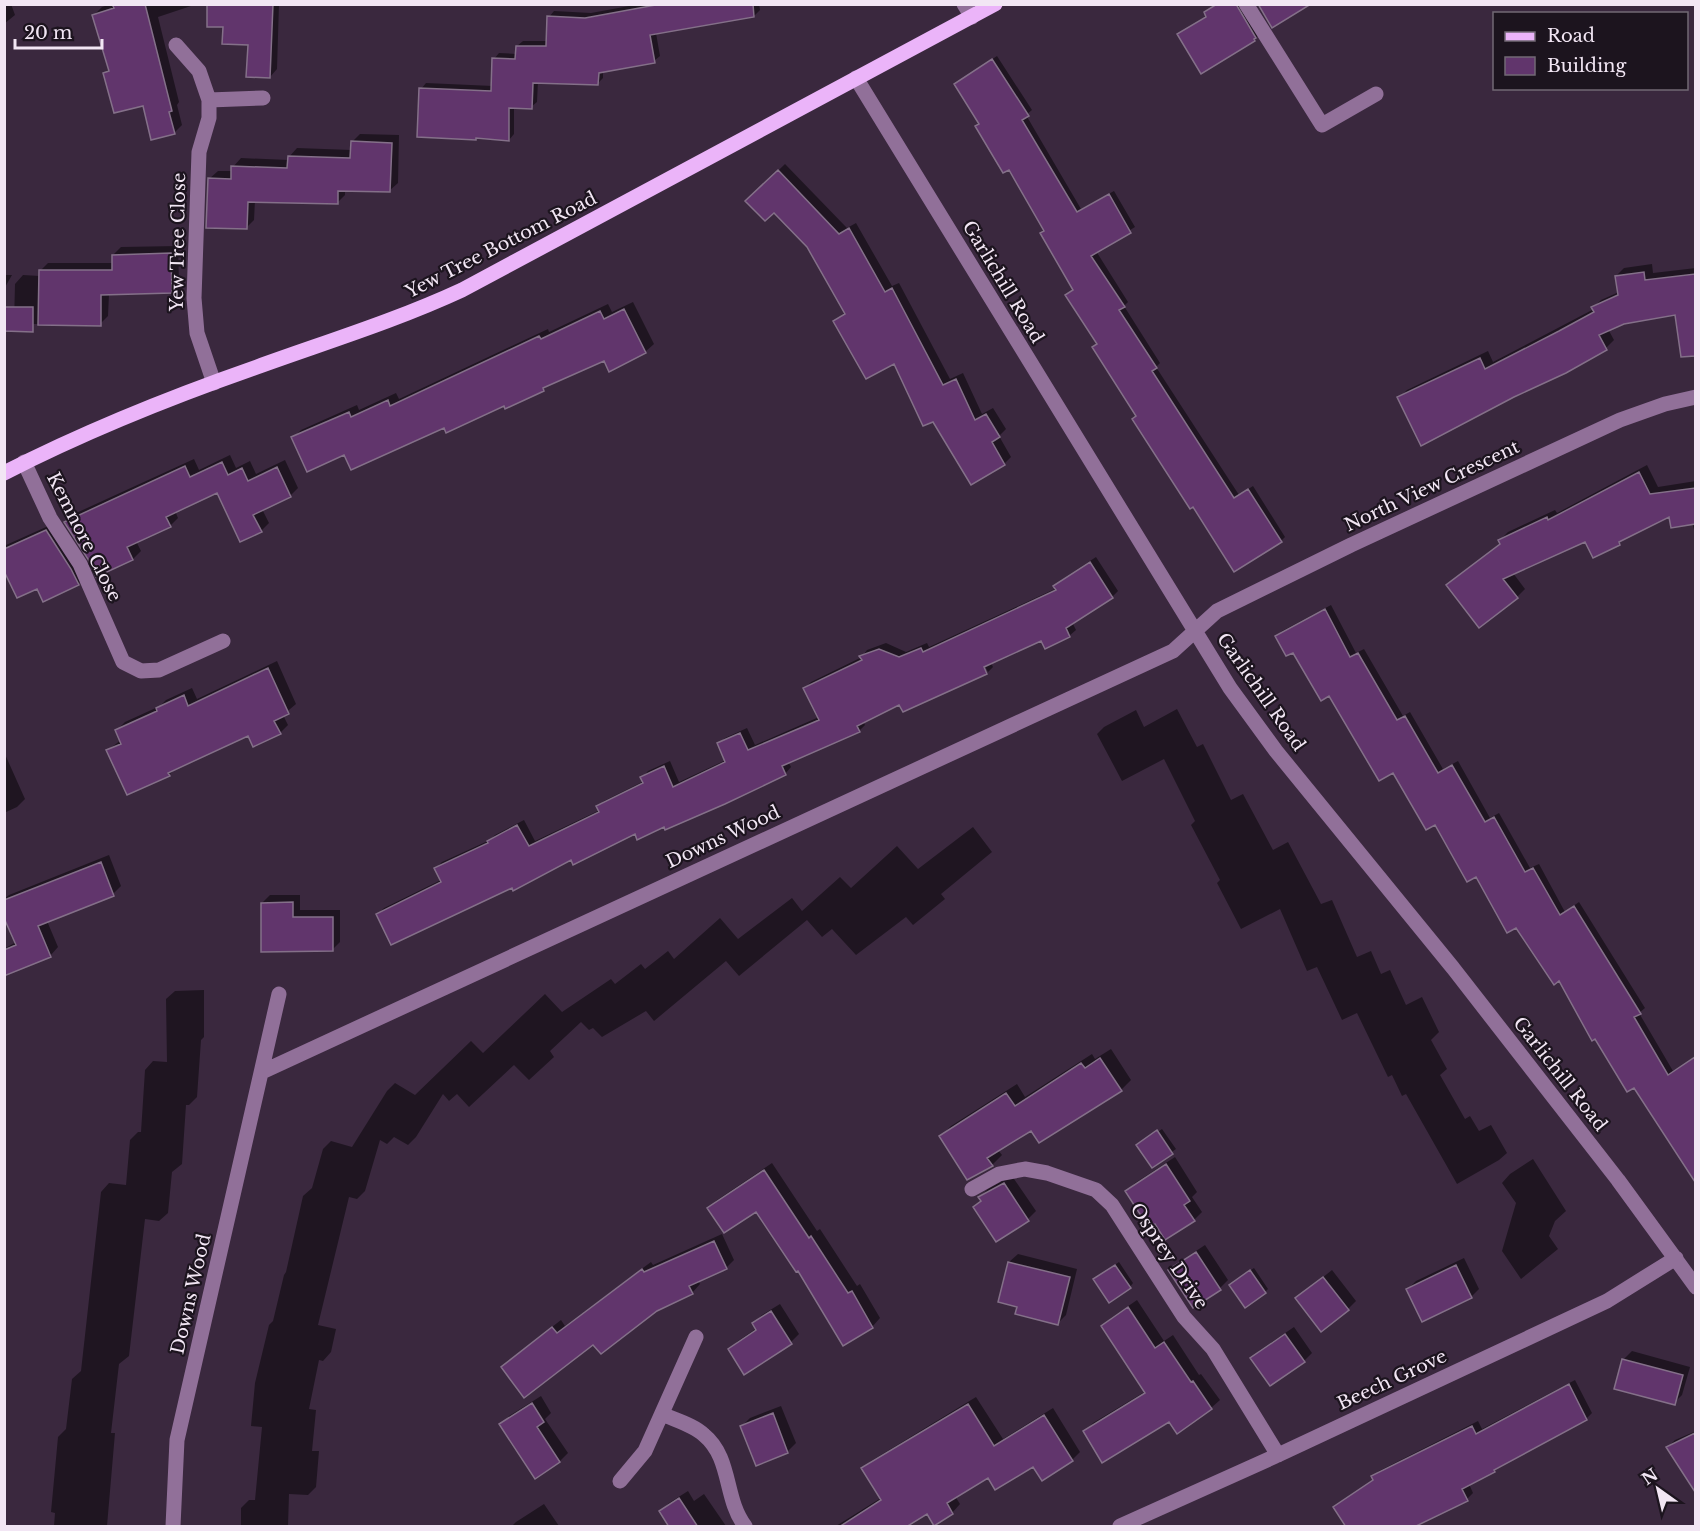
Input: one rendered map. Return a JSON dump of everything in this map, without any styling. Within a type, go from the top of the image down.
[{"type":"main road","name":"Yew Tree Bottom Road","points":[[4,472],[127,416],[416,312],[462,290],[856,78],[968,11],[995,4]]},
{"type":"street","points":[[1246,4],[1322,125],[1376,94]]},
{"type":"street","name":"Yew Tree Close","points":[[176,45],[199,71],[209,100],[209,118],[199,152],[194,298],[197,333],[214,383]]},
{"type":"street","name":"Garlichill Road","points":[[856,78],[1230,688],[1276,751],[1453,968],[1618,1180],[1695,1287]]},
{"type":"street","points":[[209,100],[263,98]]},
{"type":"street","name":"North View Crescent","points":[[1195,630],[1218,611],[1351,545],[1620,420],[1665,404],[1695,397]]},
{"type":"street","name":"Kemnore Close","points":[[24,462],[50,518],[80,564],[123,662],[141,671],[159,670],[223,642]]},
{"type":"street","name":"Downs Wood","points":[[262,1072],[1173,651],[1195,630]]},
{"type":"street","name":"Downs Wood","points":[[173,1527],[177,1440],[279,994]]},
{"type":"street","name":"Osprey Drive","points":[[972,1189],[999,1174],[1025,1169],[1047,1173],[1096,1190],[1112,1205],[1184,1317],[1213,1349],[1278,1455]]},
{"type":"street","name":"Beech Grove","points":[[1120,1527],[1607,1301],[1676,1258]]},
{"type":"street","points":[[621,1481],[645,1451],[696,1337]]},
{"type":"street","points":[[662,1414],[703,1434],[719,1451],[730,1495],[740,1520],[746,1527]]},
{"type":"building","points":[[112,4],[145,4],[172,111],[169,112],[175,134],[151,140],[143,106],[114,113],[103,73],[109,71],[92,15],[114,8]]},
{"type":"building","points":[[207,4],[273,4],[270,78],[246,77],[248,45],[222,44],[223,27],[207,27]]},
{"type":"building","points":[[661,4],[753,4],[754,17],[650,35],[655,63],[599,73],[598,85],[533,83],[532,109],[509,108],[509,141],[417,137],[419,88],[491,91],[492,58],[515,59],[516,46],[546,46],[547,16],[585,18]]},
{"type":"building","points":[[1217,4],[1236,4],[1256,38],[1255,41],[1201,74],[1177,34],[1206,17],[1204,12]]},
{"type":"building","points":[[1258,4],[1311,4],[1272,28]]},
{"type":"building","points":[[992,59],[1029,116],[1022,120],[1077,212],[1109,194],[1131,233],[1091,256],[1125,307],[1119,310],[1157,368],[1152,371],[1234,498],[1248,489],[1282,542],[1234,572],[1193,507],[1190,509],[1132,419],[1136,416],[1092,347],[1097,344],[1065,295],[1073,290],[1040,233],[1044,231],[1009,170],[1003,173],[975,126],[979,124],[954,84]]},
{"type":"building","points":[[351,141],[392,143],[390,192],[338,191],[338,204],[248,202],[247,229],[206,228],[208,178],[231,179],[231,166],[287,168],[288,156],[350,158]]},
{"type":"building","points":[[778,170],[839,234],[849,228],[885,292],[892,288],[943,385],[956,379],[975,420],[986,414],[1000,437],[992,442],[1005,465],[971,485],[933,422],[923,426],[894,364],[866,379],[833,321],[845,314],[807,247],[774,213],[765,221],[745,201]]},
{"type":"building","points":[[171,253],[172,293],[101,295],[101,326],[38,325],[39,270],[112,270],[112,255]]},
{"type":"building","points":[[1644,272],[1645,280],[1695,274],[1695,356],[1681,357],[1675,315],[1624,324],[1599,335],[1607,350],[1421,446],[1397,397],[1480,358],[1485,369],[1594,312],[1591,307],[1618,295],[1615,276]]},
{"type":"building","points":[[4,307],[33,307],[33,332],[4,331]]},
{"type":"building","points":[[624,309],[646,353],[609,372],[604,361],[543,388],[544,391],[505,409],[504,406],[446,433],[444,428],[351,470],[344,455],[307,472],[291,437],[349,412],[351,417],[388,400],[390,406],[539,336],[541,339],[600,311],[604,319]]},
{"type":"building","points":[[222,462],[228,475],[242,468],[248,481],[277,467],[291,497],[253,515],[262,532],[240,542],[217,493],[166,517],[171,527],[127,547],[133,560],[96,577],[88,559],[64,522],[185,466],[190,477]]},
{"type":"building","points":[[1639,472],[1650,494],[1695,488],[1695,524],[1671,528],[1669,517],[1593,558],[1585,542],[1503,579],[1518,598],[1479,628],[1446,585],[1500,544],[1498,540],[1547,517],[1548,520]]},
{"type":"building","points":[[46,530],[79,585],[43,602],[37,589],[17,598],[4,571],[4,549]]},
{"type":"building","points":[[1090,562],[1113,598],[1066,628],[1070,637],[1045,649],[1041,641],[984,667],[987,674],[903,712],[899,705],[857,726],[860,732],[782,766],[786,775],[725,804],[665,830],[664,827],[637,840],[635,834],[573,865],[571,860],[513,891],[512,888],[391,945],[376,914],[441,882],[434,868],[488,843],[487,841],[517,825],[529,846],[599,812],[596,806],[643,783],[640,777],[664,766],[673,787],[725,762],[717,743],[740,733],[748,750],[819,720],[803,688],[862,660],[859,656],[879,649],[899,657],[921,648],[923,652],[1056,590],[1053,586]]},
{"type":"building","points":[[1325,609],[1350,657],[1358,653],[1397,720],[1405,716],[1438,773],[1452,765],[1485,822],[1494,817],[1525,872],[1533,868],[1560,915],[1574,906],[1641,1014],[1634,1017],[1668,1075],[1695,1057],[1695,1182],[1634,1088],[1627,1092],[1595,1039],[1592,1041],[1559,981],[1554,985],[1516,928],[1507,933],[1476,877],[1467,882],[1435,825],[1426,830],[1393,773],[1379,781],[1329,696],[1321,701],[1293,653],[1286,656],[1275,636]]},
{"type":"building","points":[[268,668],[289,714],[274,721],[281,734],[253,747],[248,736],[168,773],[170,776],[127,795],[106,750],[121,744],[115,730],[157,711],[156,708],[184,695],[188,706]]},
{"type":"building","points":[[101,862],[114,896],[38,926],[51,957],[4,976],[4,950],[16,945],[4,918],[4,900]]},
{"type":"building","points":[[293,902],[293,917],[333,917],[333,951],[261,952],[261,903]]},
{"type":"building","points":[[1100,1058],[1122,1091],[1039,1143],[1031,1131],[987,1158],[993,1166],[967,1180],[939,1136],[1006,1093],[1015,1106],[1081,1063],[1085,1068]]},
{"type":"building","points":[[1157,1130],[1173,1154],[1152,1168],[1136,1145]]},
{"type":"building","points":[[1166,1164],[1190,1201],[1184,1205],[1195,1221],[1165,1240],[1155,1224],[1149,1228],[1125,1191]]},
{"type":"building","points":[[764,1170],[848,1293],[852,1291],[873,1328],[843,1346],[798,1271],[796,1272],[756,1212],[724,1233],[707,1208]]},
{"type":"building","points":[[1004,1183],[1029,1221],[996,1242],[973,1207],[981,1201],[978,1197]]},
{"type":"building","points":[[714,1241],[727,1269],[689,1286],[693,1294],[657,1311],[601,1354],[593,1345],[524,1398],[501,1367],[552,1327],[557,1333],[642,1269],[644,1272]]},
{"type":"building","points":[[1196,1252],[1221,1290],[1193,1308],[1168,1270]]},
{"type":"building","points":[[1008,1262],[1070,1277],[1058,1325],[1015,1314],[1017,1307],[998,1302]]},
{"type":"building","points":[[1115,1265],[1131,1288],[1109,1303],[1093,1279]]},
{"type":"building","points":[[1456,1265],[1472,1298],[1422,1322],[1406,1289]]},
{"type":"building","points":[[1250,1270],[1266,1293],[1245,1308],[1229,1285]]},
{"type":"building","points":[[1323,1277],[1349,1310],[1321,1332],[1295,1298]]},
{"type":"building","points":[[1128,1307],[1155,1348],[1164,1342],[1212,1409],[1177,1434],[1169,1422],[1102,1463],[1083,1431],[1145,1393],[1101,1326]]},
{"type":"building","points":[[771,1311],[792,1344],[744,1375],[728,1349],[756,1330],[752,1323]]},
{"type":"building","points":[[1285,1334],[1305,1362],[1270,1386],[1250,1358]]},
{"type":"building","points":[[1622,1359],[1683,1375],[1675,1405],[1614,1389]]},
{"type":"building","points":[[1569,1384],[1587,1420],[1462,1489],[1468,1501],[1414,1527],[1346,1527],[1333,1507],[1373,1480],[1371,1476],[1472,1426],[1476,1434]]},
{"type":"building","points":[[532,1403],[544,1422],[537,1427],[560,1462],[535,1479],[499,1424]]},
{"type":"building","points":[[968,1404],[994,1446],[1044,1415],[1073,1461],[1042,1481],[1033,1467],[995,1490],[988,1478],[947,1503],[953,1514],[934,1526],[927,1514],[906,1527],[839,1527],[881,1500],[861,1468]]},
{"type":"building","points":[[773,1413],[788,1453],[756,1466],[740,1426]]},
{"type":"building","points":[[1695,1433],[1695,1492],[1666,1447]]},
{"type":"building","points":[[679,1498],[698,1527],[669,1527],[659,1511]]}]
